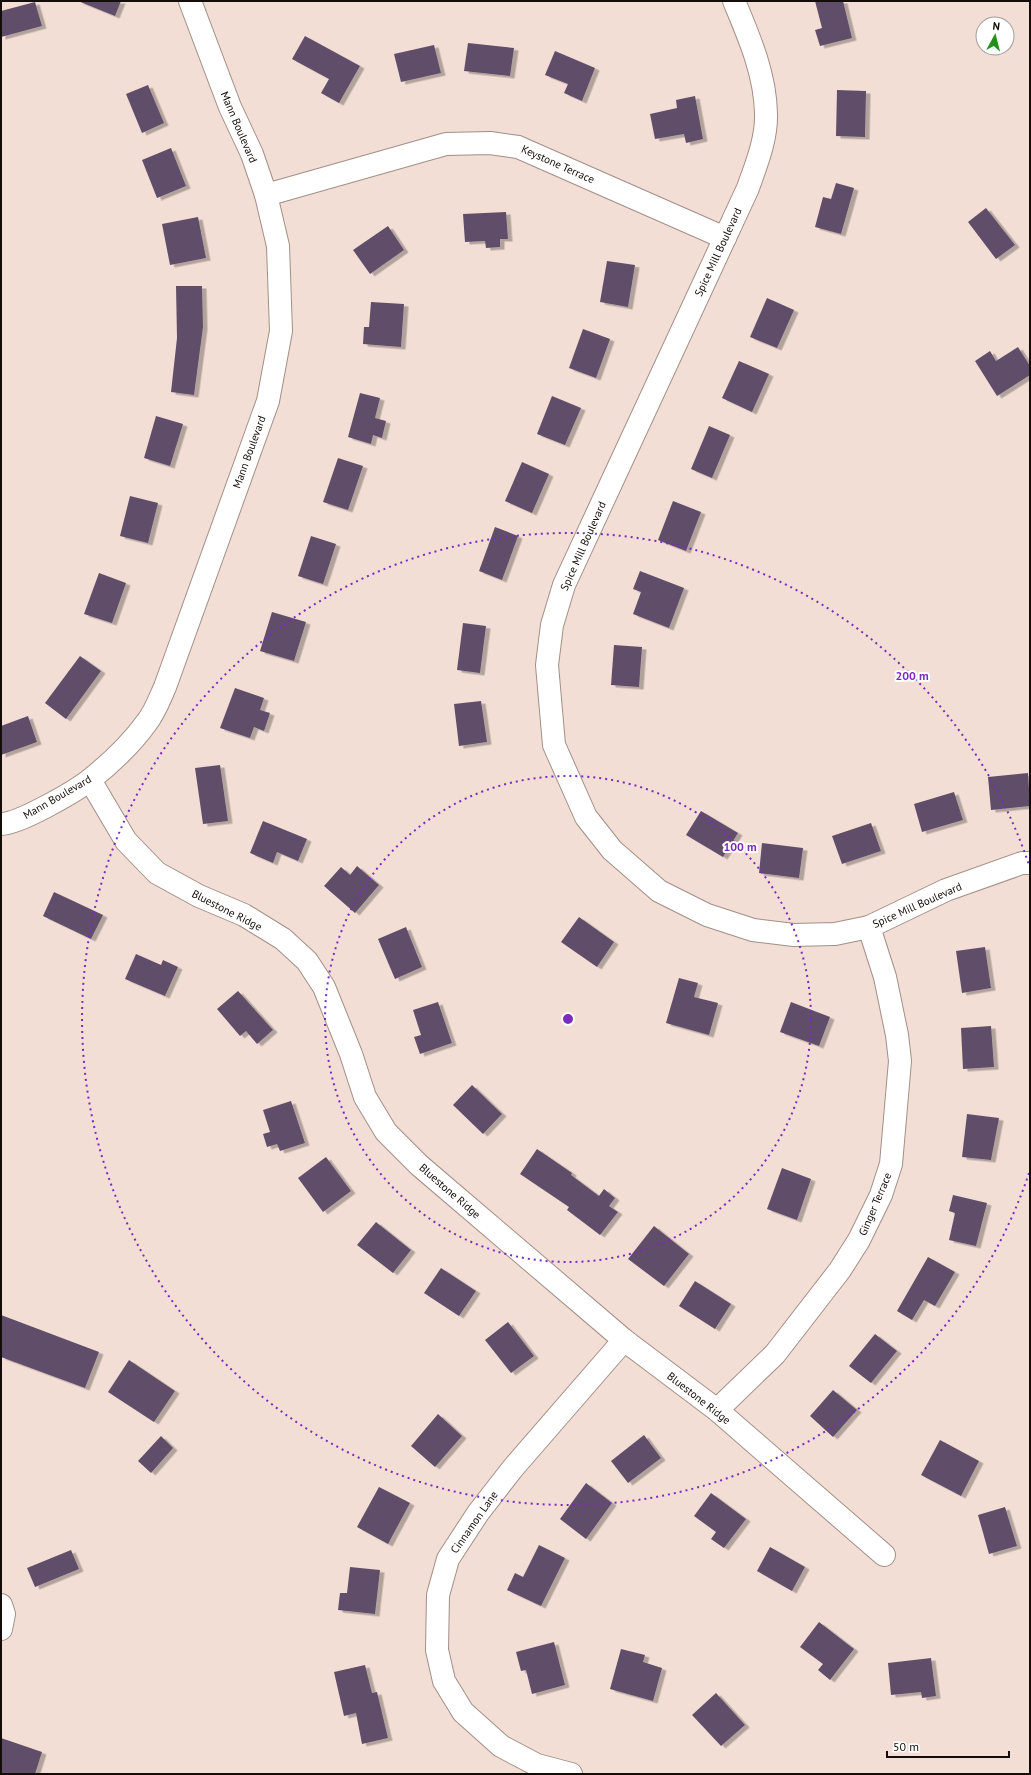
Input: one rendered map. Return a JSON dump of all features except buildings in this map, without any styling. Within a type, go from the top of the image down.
[{"type":"street","name":"Mann Boulevard","points":[[1,824],[7,824],[33,814],[90,780],[147,722],[166,687],[268,401],[281,331],[278,246],[266,195],[252,154],[230,107],[190,1]]},
{"type":"street","name":"Spice Mill Boulevard","points":[[734,1],[755,53],[764,86],[766,115],[761,149],[752,178],[564,585],[552,625],[547,665],[554,745],[586,817],[612,850],[659,890],[707,915],[753,930],[794,935],[835,934],[869,927],[946,890],[1022,863],[1030,863]]},
{"type":"street","name":"Keystone Terrace","points":[[266,195],[446,144],[490,143],[518,147],[724,238]]},
{"type":"street","name":"Bluestone Ridge","points":[[90,780],[126,840],[157,874],[199,896],[244,916],[283,939],[307,961],[324,987],[351,1054],[364,1096],[386,1132],[419,1165],[624,1340],[717,1410],[884,1555]]},
{"type":"street","name":"Ginger Terrace","points":[[717,1410],[775,1354],[840,1270],[859,1240],[881,1195],[891,1164],[900,1061],[897,1035],[885,976],[869,927]]},
{"type":"street","name":"Cinnamon Lane","points":[[571,1774],[537,1765],[501,1746],[464,1712],[444,1680],[437,1650],[438,1595],[448,1559],[478,1513],[513,1468],[624,1340]]},
{"type":"street","points":[[1,1605],[4,1614],[1,1629]]}]
